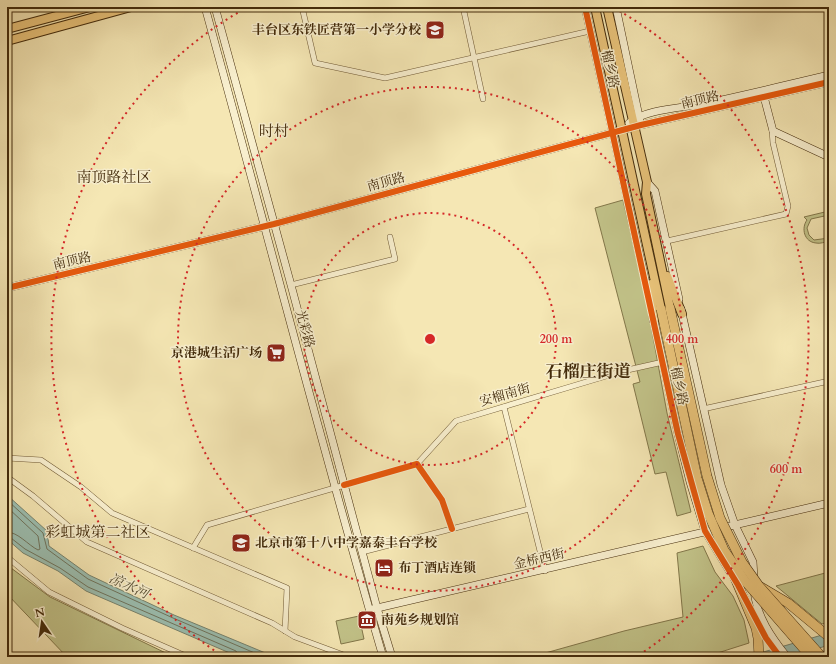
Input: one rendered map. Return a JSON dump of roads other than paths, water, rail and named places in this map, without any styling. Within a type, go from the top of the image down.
[{"type":"highway","name":"榴乡路","points":[[666,308],[697,478],[708,513],[724,550],[745,581],[811,657]]},
{"type":"highway","name":"榴乡路","points":[[666,308],[720,518],[736,551],[759,586],[822,657]]},
{"type":"highway","points":[[724,550],[762,638],[762,657]]},
{"type":"highway","points":[[759,586],[788,603],[829,637]]},
{"type":"highway","points":[[759,657],[762,638]]},
{"type":"main road","points":[[7,29],[90,7]]},
{"type":"main road","points":[[7,41],[132,7]]},
{"type":"main road","name":"榴乡路","points":[[595,7],[649,258],[666,308]]},
{"type":"main road","name":"榴乡路","points":[[607,7],[636,122],[647,182],[646,194],[659,254],[666,308]]},
{"type":"main road","points":[[659,254],[682,314]]},
{"type":"main road","points":[[649,258],[654,320]]},
{"type":"street","name":"光彩路","points":[[205,7],[265,226],[334,488],[351,540],[383,657]]},
{"type":"street","name":"光彩路","points":[[214,7],[291,285],[377,608],[392,657]]},
{"type":"street","points":[[302,7],[315,63],[386,78],[590,31]]},
{"type":"street","points":[[463,7],[483,98]]},
{"type":"street","name":"榴乡路","points":[[585,7],[678,434],[705,531],[738,585],[762,638],[780,657]]},
{"type":"street","name":"榴乡路","points":[[616,7],[636,122]]},
{"type":"street","points":[[763,94],[829,76]]},
{"type":"street","points":[[763,94],[829,82]]},
{"type":"street","name":"南顶路","points":[[7,288],[274,224],[613,133],[636,122],[763,94]]},
{"type":"street","points":[[667,241],[786,214],[788,206],[763,94]]},
{"type":"street","points":[[772,130],[829,157]]},
{"type":"street","name":"榴乡路","points":[[647,182],[655,190],[703,409],[722,485],[735,525],[753,562],[755,597],[768,632],[788,657]]},
{"type":"street","points":[[291,285],[395,259],[390,237]]},
{"type":"street","name":"安榴南街","points":[[417,464],[456,421],[663,362]]},
{"type":"street","points":[[703,409],[829,381]]},
{"type":"street","points":[[504,407],[544,570]]},
{"type":"street","points":[[7,458],[41,460],[81,487],[112,513],[287,588],[285,631]]},
{"type":"street","points":[[193,548],[207,525],[417,464],[442,500],[452,529]]},
{"type":"street","points":[[7,477],[33,496],[87,542],[272,623],[296,637],[349,657]]},
{"type":"street","name":"金桥西街","points":[[369,610],[705,531],[829,504]]},
{"type":"street","points":[[362,552],[529,509]]},
{"type":"street","points":[[7,556],[49,592],[122,628],[188,657]]},
{"type":"water","points":[[7,495],[47,531],[49,546],[89,575],[174,615],[275,657],[239,657],[86,591],[58,571],[23,553],[7,539]]},
{"type":"water","points":[[829,633],[829,645],[790,657],[746,657]]},
{"type":"place","name":"丰台区东铁匠营第一小学分校","points":[[435,30]]},
{"type":"place","name":"京港城生活广场","points":[[276,353]]},
{"type":"place","name":"北京市第十八中学嘉泰丰台学校","points":[[241,543]]},
{"type":"place","name":"布丁酒店连锁","points":[[384,568]]},
{"type":"place","name":"南苑乡规划馆","points":[[367,620]]},
{"type":"district","name":"时村","points":[[274,131]]},
{"type":"district","name":"南顶路社区","points":[[114,177]]},
{"type":"district","name":"石榴庄街道","points":[[588,371]]},
{"type":"district","name":"彩虹城第二社区","points":[[98,532]]},
{"type":"water label","name":"凉水河","points":[[129,586]]}]
